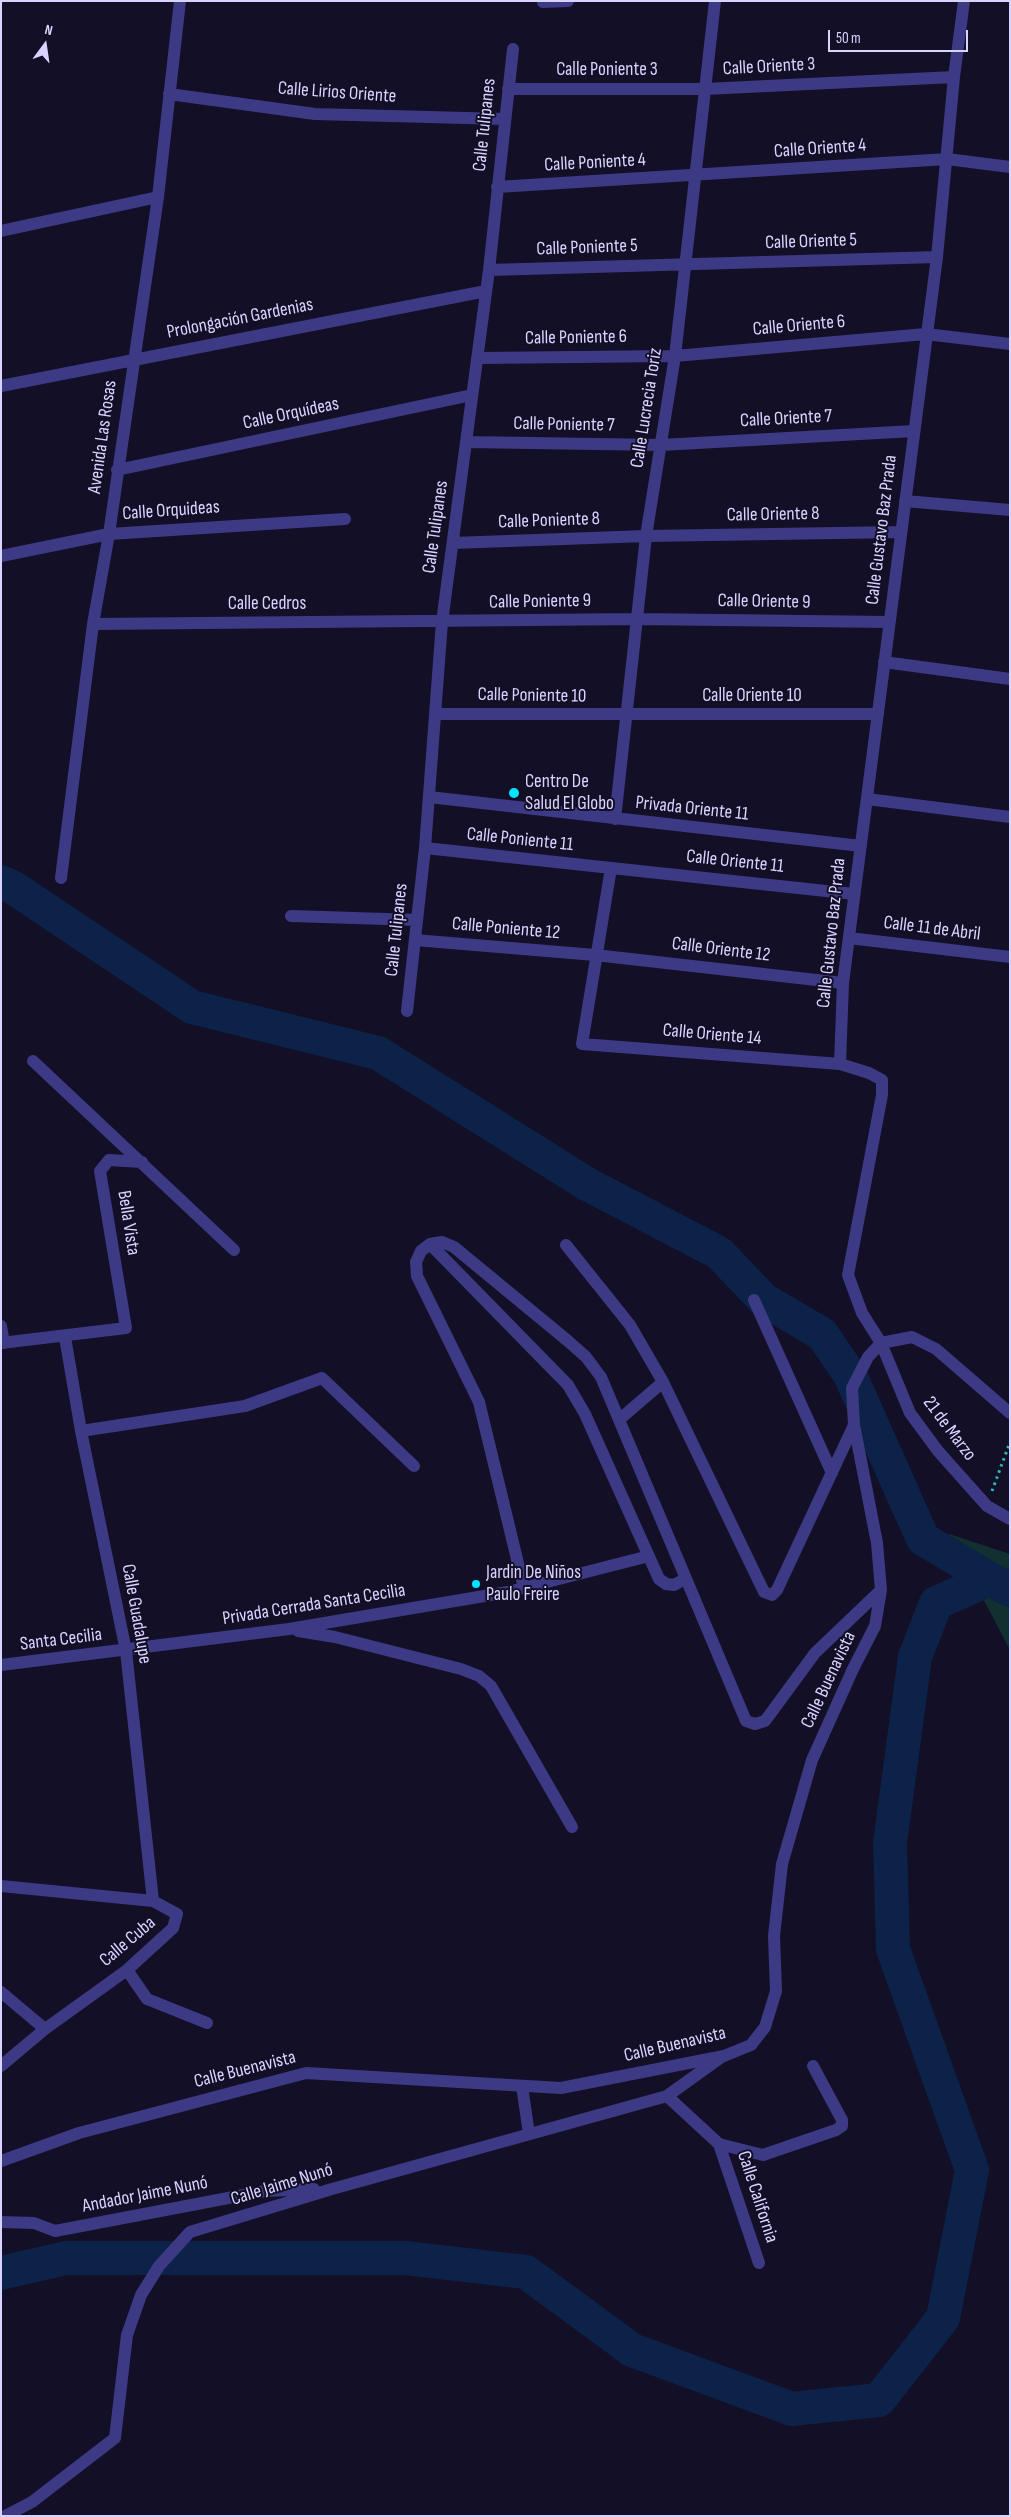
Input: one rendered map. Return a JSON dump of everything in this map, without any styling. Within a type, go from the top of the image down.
[{"type":"street","name":"Avenida Las Rosas","points":[[61,878],[93,624],[109,534],[158,197],[180,1]]},
{"type":"street","points":[[543,2],[568,1]]},
{"type":"street","name":"Calle Lucrecia Toriz","points":[[615,820],[646,536],[675,356],[715,1]]},
{"type":"street","name":"Calle Gustavo Baz Prada","points":[[840,1064],[843,983],[936,257],[954,77],[964,1]]},
{"type":"street","name":"Calle Tulipanes","points":[[407,1011],[425,848],[442,622],[489,270],[513,49]]},
{"type":"street","name":"Calle Oriente 3","points":[[705,89],[954,77]]},
{"type":"street","name":"Calle Poniente 3","points":[[508,89],[705,89]]},
{"type":"street","name":"Calle Lirios Oriente","points":[[169,94],[315,114],[504,119]]},
{"type":"street","name":"Calle Oriente 4","points":[[695,176],[947,159],[1010,167]]},
{"type":"street","name":"Calle Poniente 4","points":[[497,187],[695,176]]},
{"type":"street","points":[[1,231],[158,197]]},
{"type":"street","name":"Calle Oriente 5","points":[[686,264],[936,257]]},
{"type":"street","name":"Calle Poniente 5","points":[[489,270],[686,264]]},
{"type":"street","name":"Prolongación Gardenias","points":[[1,386],[486,291]]},
{"type":"street","name":"Calle Oriente 6","points":[[675,356],[926,334],[1010,344]]},
{"type":"street","name":"Calle Poniente 6","points":[[477,358],[675,356]]},
{"type":"street","name":"Calle Orquídeas","points":[[117,470],[472,395]]},
{"type":"street","name":"Calle Oriente 7","points":[[660,445],[914,431]]},
{"type":"street","name":"Calle Poniente 7","points":[[466,442],[660,445]]},
{"type":"street","points":[[905,501],[1010,510]]},
{"type":"street","name":"Calle Orquideas","points":[[1,556],[109,534],[345,519]]},
{"type":"street","name":"Calle Oriente 8","points":[[646,536],[901,532]]},
{"type":"street","name":"Calle Poniente 8","points":[[453,543],[646,536]]},
{"type":"street","name":"Calle Oriente 9","points":[[638,619],[889,622]]},
{"type":"street","name":"Calle Poniente 9","points":[[442,622],[638,619]]},
{"type":"street","name":"Calle Cedros","points":[[93,624],[442,622]]},
{"type":"street","points":[[884,662],[1010,679]]},
{"type":"street","name":"Calle Poniente 10","points":[[436,714],[626,716]]},
{"type":"street","name":"Calle Oriente 10","points":[[626,716],[878,714]]},
{"type":"street","name":"Privada Oriente 11","points":[[429,797],[615,820],[861,846]]},
{"type":"street","points":[[867,799],[1010,817]]},
{"type":"street","name":"Calle Poniente 11","points":[[425,848],[611,868]]},
{"type":"street","points":[[595,955],[611,868]]},
{"type":"street","name":"Calle Oriente 11","points":[[611,868],[854,894]]},
{"type":"street","points":[[291,916],[417,920]]},
{"type":"street","name":"Calle 11 de Abril","points":[[849,938],[1010,957]]},
{"type":"street","name":"Calle Poniente 12","points":[[414,940],[595,955]]},
{"type":"street","name":"Calle Oriente 12","points":[[595,955],[843,983]]},
{"type":"street","name":"Calle Oriente 14","points":[[595,955],[582,1044],[840,1064],[869,1073],[882,1080],[882,1094],[848,1275],[862,1313],[881,1343]]},
{"type":"street","points":[[33,1061],[234,1250]]},
{"type":"street","name":"Bella Vista","points":[[65,1336],[126,1328],[100,1171],[109,1160],[142,1162]]},
{"type":"street","points":[[524,1588],[479,1402],[417,1276],[416,1262],[421,1251],[430,1244],[442,1242],[454,1246],[574,1347],[601,1377],[746,1721],[755,1724],[764,1722],[815,1653],[881,1590]]},
{"type":"street","points":[[430,1244],[568,1385],[585,1414],[659,1579],[666,1584],[674,1585],[685,1578]]},
{"type":"street","points":[[566,1245],[630,1325],[663,1382],[764,1592],[772,1595],[777,1590],[854,1425]]},
{"type":"street","points":[[754,1300],[832,1473]]},
{"type":"street","points":[[1,1326],[3,1343],[65,1336]]},
{"type":"street","name":"Calle Guadalupe","points":[[65,1336],[81,1430],[126,1651],[153,1901]]},
{"type":"street","points":[[881,1343],[912,1337],[936,1348],[1010,1413]]},
{"type":"street","name":"Calle Buenavista","points":[[1,2161],[79,2134],[306,2073],[561,2088],[724,2056],[751,2045],[765,2027],[776,1992],[774,1936],[782,1864],[812,1760],[853,1670],[876,1626],[881,1590],[872,1508],[854,1425],[852,1388],[881,1343]]},
{"type":"street","name":"21 de Marzo","points":[[881,1343],[910,1412],[938,1451],[987,1506],[1010,1519]]},
{"type":"street","points":[[81,1430],[245,1406],[322,1378],[414,1466]]},
{"type":"street","points":[[620,1419],[663,1382]]},
{"type":"street","name":"Privada Cerrada Santa Cecilia","points":[[126,1651],[289,1629],[508,1592],[649,1556]]},
{"type":"street","points":[[289,1629],[345,1640],[461,1669],[479,1676],[491,1686],[572,1827]]},
{"type":"street","name":"Santa Cecilia","points":[[1,1666],[126,1651]]},
{"type":"street","name":"Calle Cuba","points":[[1,1886],[153,1901],[176,1914],[173,1928],[127,1970],[45,2029],[1,2066]]},
{"type":"street","points":[[127,1970],[147,1999],[207,2023]]},
{"type":"street","points":[[1,1992],[45,2029]]},
{"type":"street","name":"Calle Jaime Nunó","points":[[5,2516],[32,2502],[116,2438],[127,2335],[141,2295],[159,2266],[190,2232],[332,2189],[667,2096],[724,2056]]},
{"type":"street","name":"Calle California","points":[[719,2144],[764,2155],[836,2130],[842,2126],[842,2120],[813,2066]]},
{"type":"street","points":[[522,2086],[529,2134]]},
{"type":"street","name":"Calle California","points":[[667,2096],[719,2144],[759,2263]]},
{"type":"street","name":"Andador Jaime Nunó","points":[[1,2222],[34,2223],[55,2232],[265,2191],[332,2189]]},
{"type":"path","points":[[987,1506],[1010,1442]]},
{"type":"green space","points":[[949,1534],[1010,1554],[1010,1650]]},
{"type":"waterway","points":[[1,882],[14,888],[192,1007],[378,1053],[587,1184],[719,1253],[764,1300],[822,1334],[850,1375],[923,1539],[990,1579]]},
{"type":"waterway","points":[[1,2273],[66,2258],[405,2258],[526,2272],[632,2350],[792,2409],[879,2400],[943,2318],[972,2170],[893,1949],[890,1843],[915,1657],[936,1603],[990,1579],[1010,1590]]},
{"type":"place","name":"Centro De Salud El Globo","points":[[514,793]]},
{"type":"place","name":"Jardin De Niños Paulo Freire","points":[[476,1584]]}]
